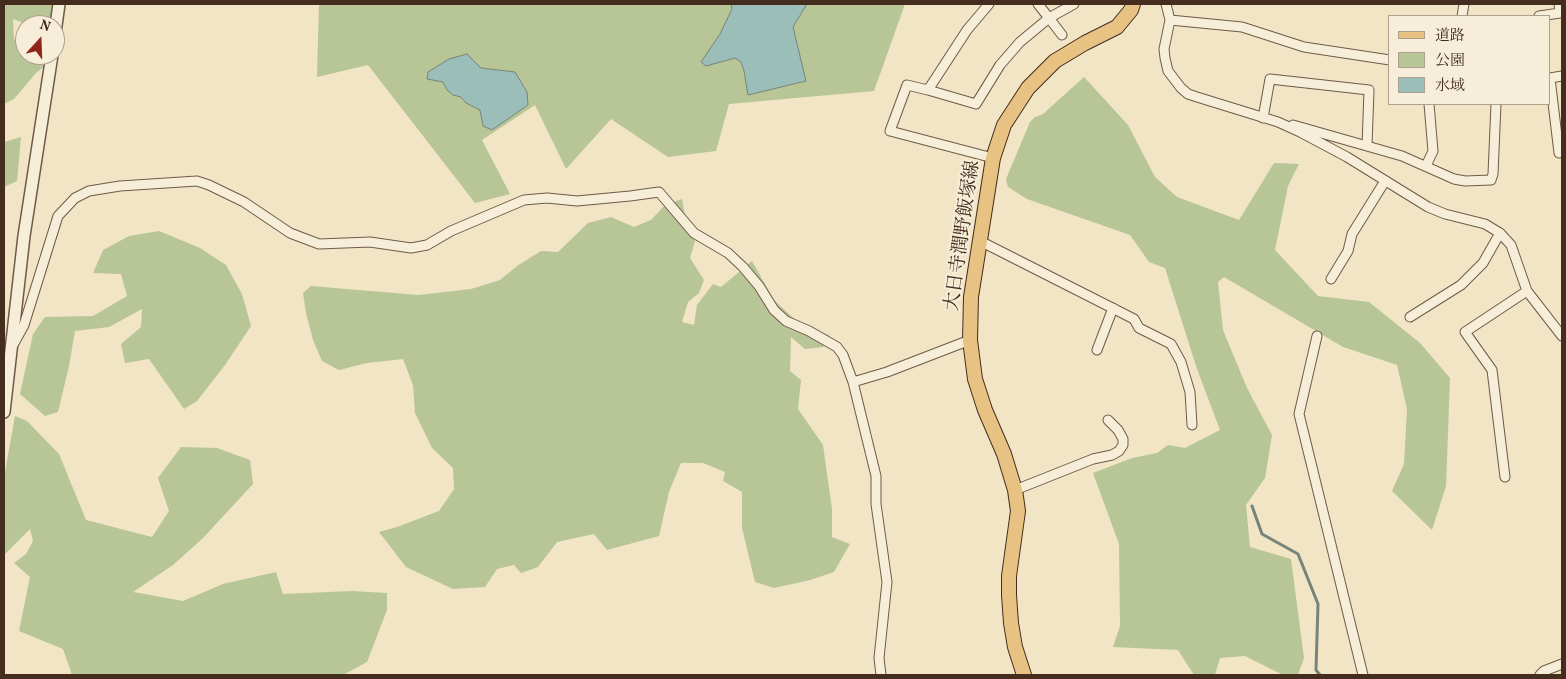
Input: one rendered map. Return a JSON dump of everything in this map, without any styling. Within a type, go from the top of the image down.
[{"type":"main road","name":"大日寺潤野飯塚線","points":[[1024,675],[1015,648],[1009,595],[1009,576],[1018,511],[1004,454],[984,410],[975,379],[970,340],[971,297],[993,158],[1004,125],[1028,88],[1055,61],[1117,27],[1131,10],[1133,4]]},
{"type":"street","points":[[928,90],[966,30],[989,4]]},
{"type":"street","points":[[1038,4],[1062,35]]},
{"type":"street","points":[[993,158],[890,131],[907,86],[976,104],[1000,65],[1015,48],[1049,18],[1074,4]]},
{"type":"street","points":[[1166,4],[1170,20],[1164,49],[1168,71],[1175,82],[1188,94],[1263,118],[1300,126],[1402,156],[1454,179],[1465,181],[1491,180],[1493,174],[1496,105]]},
{"type":"street","points":[[1546,15],[1560,13],[1559,4]]},
{"type":"street","points":[[1170,20],[1242,27],[1304,47],[1388,60]]},
{"type":"street","points":[[4,412],[24,236],[50,65]]},
{"type":"street","points":[[1263,118],[1270,79],[1368,90],[1368,146]]},
{"type":"street","points":[[1551,86],[1559,153]]},
{"type":"street","points":[[1426,166],[1433,151],[1430,105]]},
{"type":"street","points":[[1278,122],[1347,157],[1428,208],[1484,224],[1500,233],[1511,245],[1527,291],[1562,336]]},
{"type":"street","points":[[10,352],[24,325],[58,216],[75,198],[89,191],[197,181],[244,202],[290,233],[319,244],[370,242],[411,248],[427,245],[451,231],[524,200],[547,198],[577,201],[659,192],[694,233],[728,253],[743,267],[774,310],[786,321],[809,331],[837,347],[843,355],[853,382],[876,476],[876,504],[887,582],[879,658],[881,675]]},
{"type":"street","points":[[1332,279],[1348,251],[1352,234],[1386,181]]},
{"type":"street","points":[[1410,317],[1461,285],[1483,263],[1500,233]]},
{"type":"street","points":[[980,241],[1114,308],[1134,319],[1139,328],[1171,344],[1181,362],[1190,392],[1192,425]]},
{"type":"street","points":[[1505,478],[1492,370],[1465,332],[1527,291]]},
{"type":"street","points":[[1097,350],[1114,308]]},
{"type":"street","points":[[1317,336],[1299,414],[1363,675]]},
{"type":"street","points":[[853,382],[886,372],[970,340]]},
{"type":"street","points":[[1014,490],[1093,459],[1112,455],[1120,451],[1123,439],[1118,430],[1108,420]]},
{"type":"street","points":[[1540,675],[1544,671],[1562,664]]},
{"type":"green space","points":[[4,4],[58,4],[58,15],[15,15],[15,20],[13,19],[15,65],[46,65],[36,73],[14,99],[4,104]]},
{"type":"green space","points":[[319,4],[905,4],[874,91],[729,104],[716,151],[668,157],[611,119],[566,169],[535,105],[482,140],[510,194],[475,203],[368,65],[317,77]]},
{"type":"green space","points":[[1084,77],[1128,125],[1155,177],[1177,197],[1239,220],[1274,163],[1299,164],[1288,186],[1275,250],[1318,296],[1369,302],[1420,343],[1450,378],[1446,486],[1432,530],[1392,491],[1404,464],[1407,409],[1397,365],[1343,347],[1224,277],[1218,282],[1223,330],[1247,388],[1272,435],[1265,478],[1246,505],[1250,547],[1291,559],[1304,658],[1298,675],[1283,675],[1245,656],[1220,658],[1215,675],[1194,675],[1178,650],[1113,647],[1120,626],[1119,544],[1093,473],[1132,458],[1157,453],[1168,445],[1185,448],[1220,430],[1197,369],[1165,268],[1149,262],[1130,235],[1027,199],[1008,187],[1006,179],[1030,122],[1035,117],[1043,114]]},
{"type":"green space","points":[[21,137],[17,181],[4,187],[4,142]]},
{"type":"green space","points":[[682,199],[685,216],[695,241],[690,258],[704,280],[699,293],[688,302],[682,322],[694,325],[697,305],[713,284],[721,287],[752,261],[774,300],[803,327],[829,335],[823,347],[805,349],[791,337],[790,371],[801,380],[798,409],[823,445],[832,509],[832,537],[850,544],[834,572],[810,580],[774,588],[755,582],[742,528],[742,492],[723,481],[725,472],[703,463],[681,463],[669,492],[659,536],[607,550],[594,534],[557,542],[538,567],[521,573],[514,565],[497,569],[485,587],[453,589],[406,567],[379,532],[439,511],[454,489],[453,468],[432,448],[415,413],[413,385],[403,359],[367,363],[339,370],[322,361],[313,340],[303,293],[311,286],[418,295],[471,289],[500,280],[517,266],[541,251],[558,252],[588,223],[611,217],[634,227],[651,220],[665,205]]},
{"type":"green space","points":[[159,231],[200,248],[226,265],[242,294],[251,326],[225,365],[197,401],[184,409],[149,359],[125,363],[121,344],[141,327],[142,309],[109,327],[75,331],[58,412],[45,416],[20,394],[33,334],[45,317],[93,316],[127,296],[121,274],[93,273],[103,250],[129,236]]},
{"type":"green space","points":[[15,416],[27,421],[59,454],[86,520],[152,537],[169,511],[158,478],[181,447],[217,448],[250,460],[253,484],[203,538],[173,565],[133,592],[183,601],[223,584],[276,572],[283,594],[352,591],[387,593],[387,610],[367,662],[343,675],[72,675],[63,649],[19,631],[30,577],[14,563],[26,554],[33,541],[30,529],[4,555],[4,478]]},
{"type":"water","points":[[731,4],[807,4],[793,27],[806,81],[748,95],[741,62],[735,58],[706,66],[701,62],[720,34],[732,9]]},
{"type":"water","points":[[467,54],[481,68],[515,72],[527,92],[528,105],[492,130],[483,126],[480,110],[466,103],[461,97],[453,95],[447,90],[443,82],[427,79],[428,72],[449,59]]},
{"type":"waterway","points":[[1252,506],[1262,534],[1298,554],[1318,604],[1316,670],[1320,675]]}]
